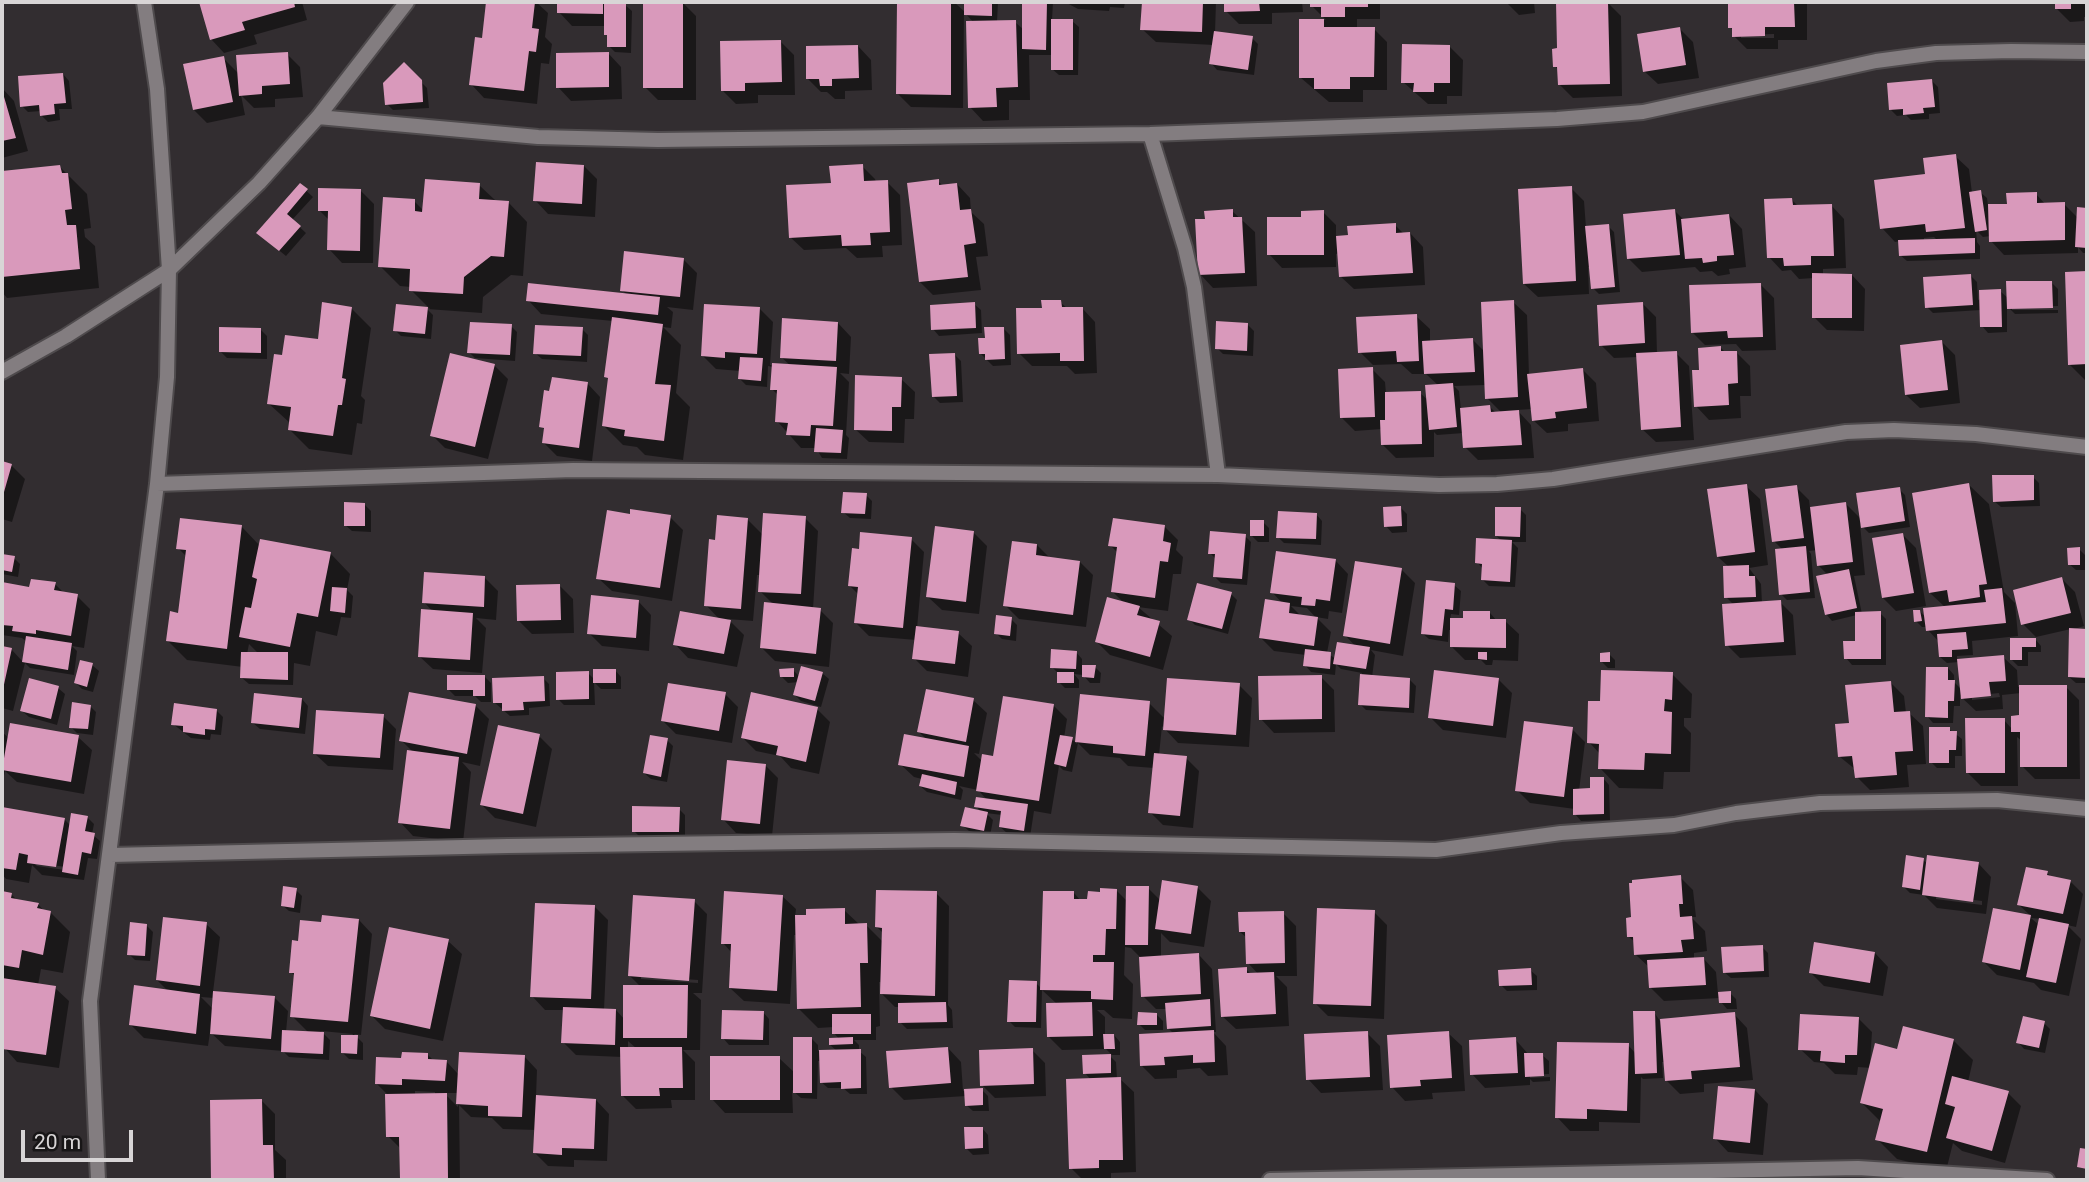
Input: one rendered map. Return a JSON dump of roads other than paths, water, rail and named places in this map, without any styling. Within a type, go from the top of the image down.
[{"type":"street","points":[[98,1180],[90,1001],[157,484],[166,377],[169,270],[157,89],[144,2]]},
{"type":"street","points":[[2,372],[66,336],[169,270],[259,183],[317,117],[407,2]]},
{"type":"street","points":[[317,117],[552,138],[658,140],[1150,134],[1557,119],[1643,112],[1876,61],[1936,53],[2087,52]]},
{"type":"street","points":[[1150,134],[1185,248],[1194,287],[1218,475]]},
{"type":"street","points":[[157,484],[573,470],[1218,475],[1439,485],[1497,484],[1553,479],[1846,432],[1894,430],[1976,434],[2087,447]]},
{"type":"street","points":[[110,855],[508,846],[954,841],[1436,850],[1561,833],[1674,825],[1736,813],[1820,803],[1997,800],[2087,809]]},
{"type":"street","points":[[1270,1180],[1858,1168],[2047,1180]]}]
